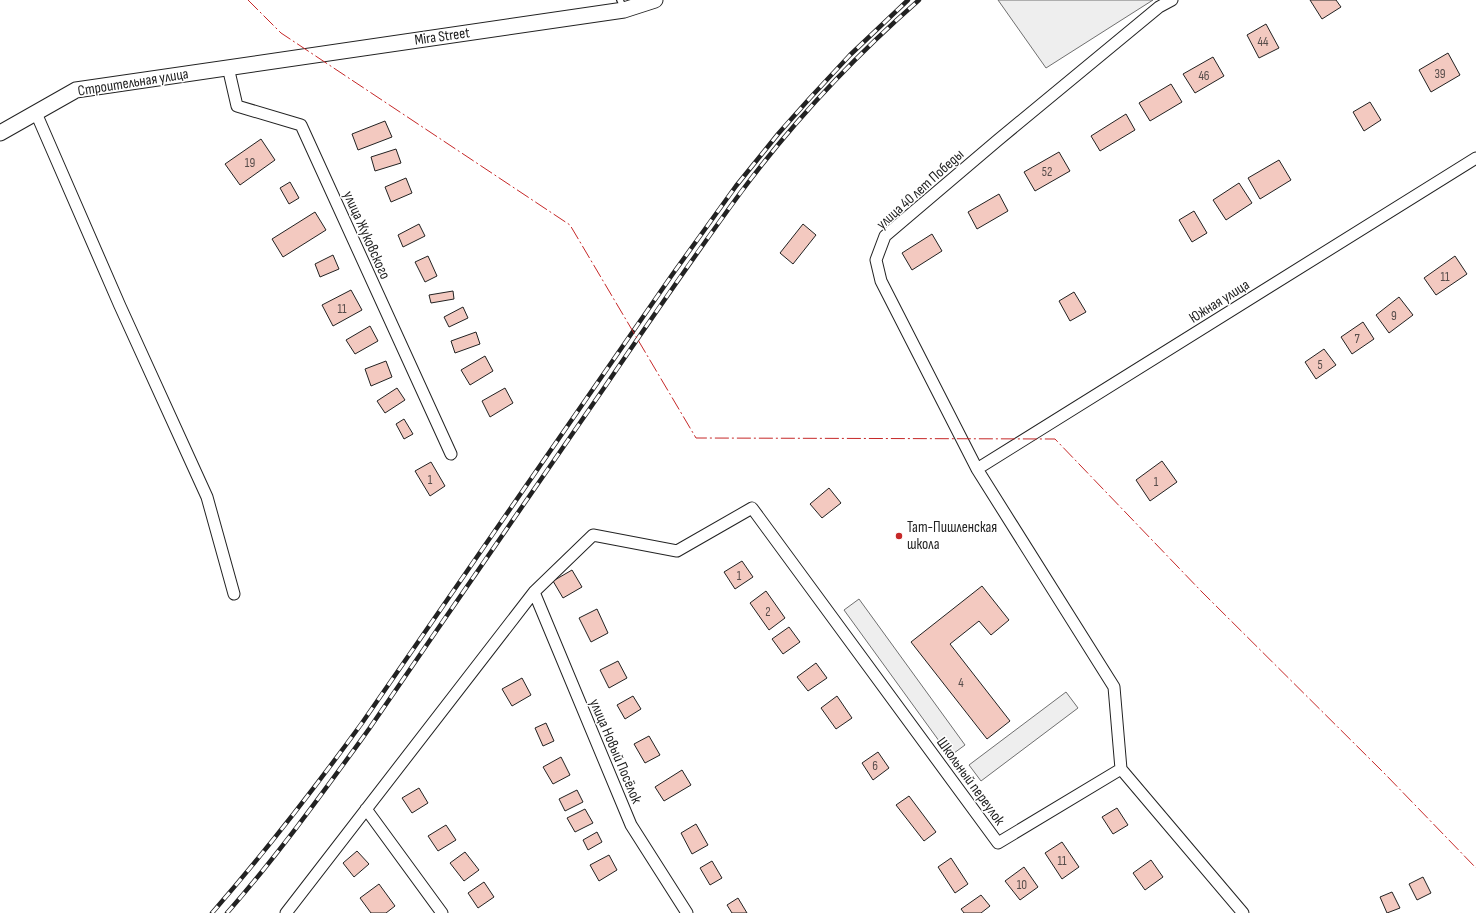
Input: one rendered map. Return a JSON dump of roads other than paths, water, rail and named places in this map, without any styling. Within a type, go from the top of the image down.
[{"type":"street","name":"Mira Street","points":[[228,67],[655,0]]},
{"type":"street","name":"улица 40 лет Победы","points":[[1121,769],[1114,687],[977,469],[881,281],[876,260],[885,236],[1159,7],[1172,0]]},
{"type":"street","name":"Строительная улица","points":[[0,134],[76,90],[228,67]]},
{"type":"street","name":"улица Жуковского","points":[[228,67],[237,106],[301,125],[451,454]]},
{"type":"street","points":[[36,113],[120,306],[207,497],[234,594]]},
{"type":"street","name":"Южная улица","points":[[977,469],[1476,158]]},
{"type":"street","name":"Школьный переулок","points":[[534,592],[593,535],[677,551],[752,508],[998,843],[1121,769]]},
{"type":"street","points":[[286,913],[534,592]]},
{"type":"street","name":"улица Новый Посёлок","points":[[534,592],[631,825],[687,913]]},
{"type":"street","points":[[1121,769],[1243,913]]},
{"type":"street","points":[[366,809],[442,913]]},
{"type":"railway","points":[[212,913],[289,820],[362,723],[672,275],[736,186],[778,134],[810,98],[850,55],[908,0]]},
{"type":"railway","points":[[227,913],[282,846],[369,729],[672,289],[741,192],[782,140],[825,91],[871,44],[919,0]]},
{"type":"place","name":"Тат-Пишленская школа","points":[[899,536]]}]
